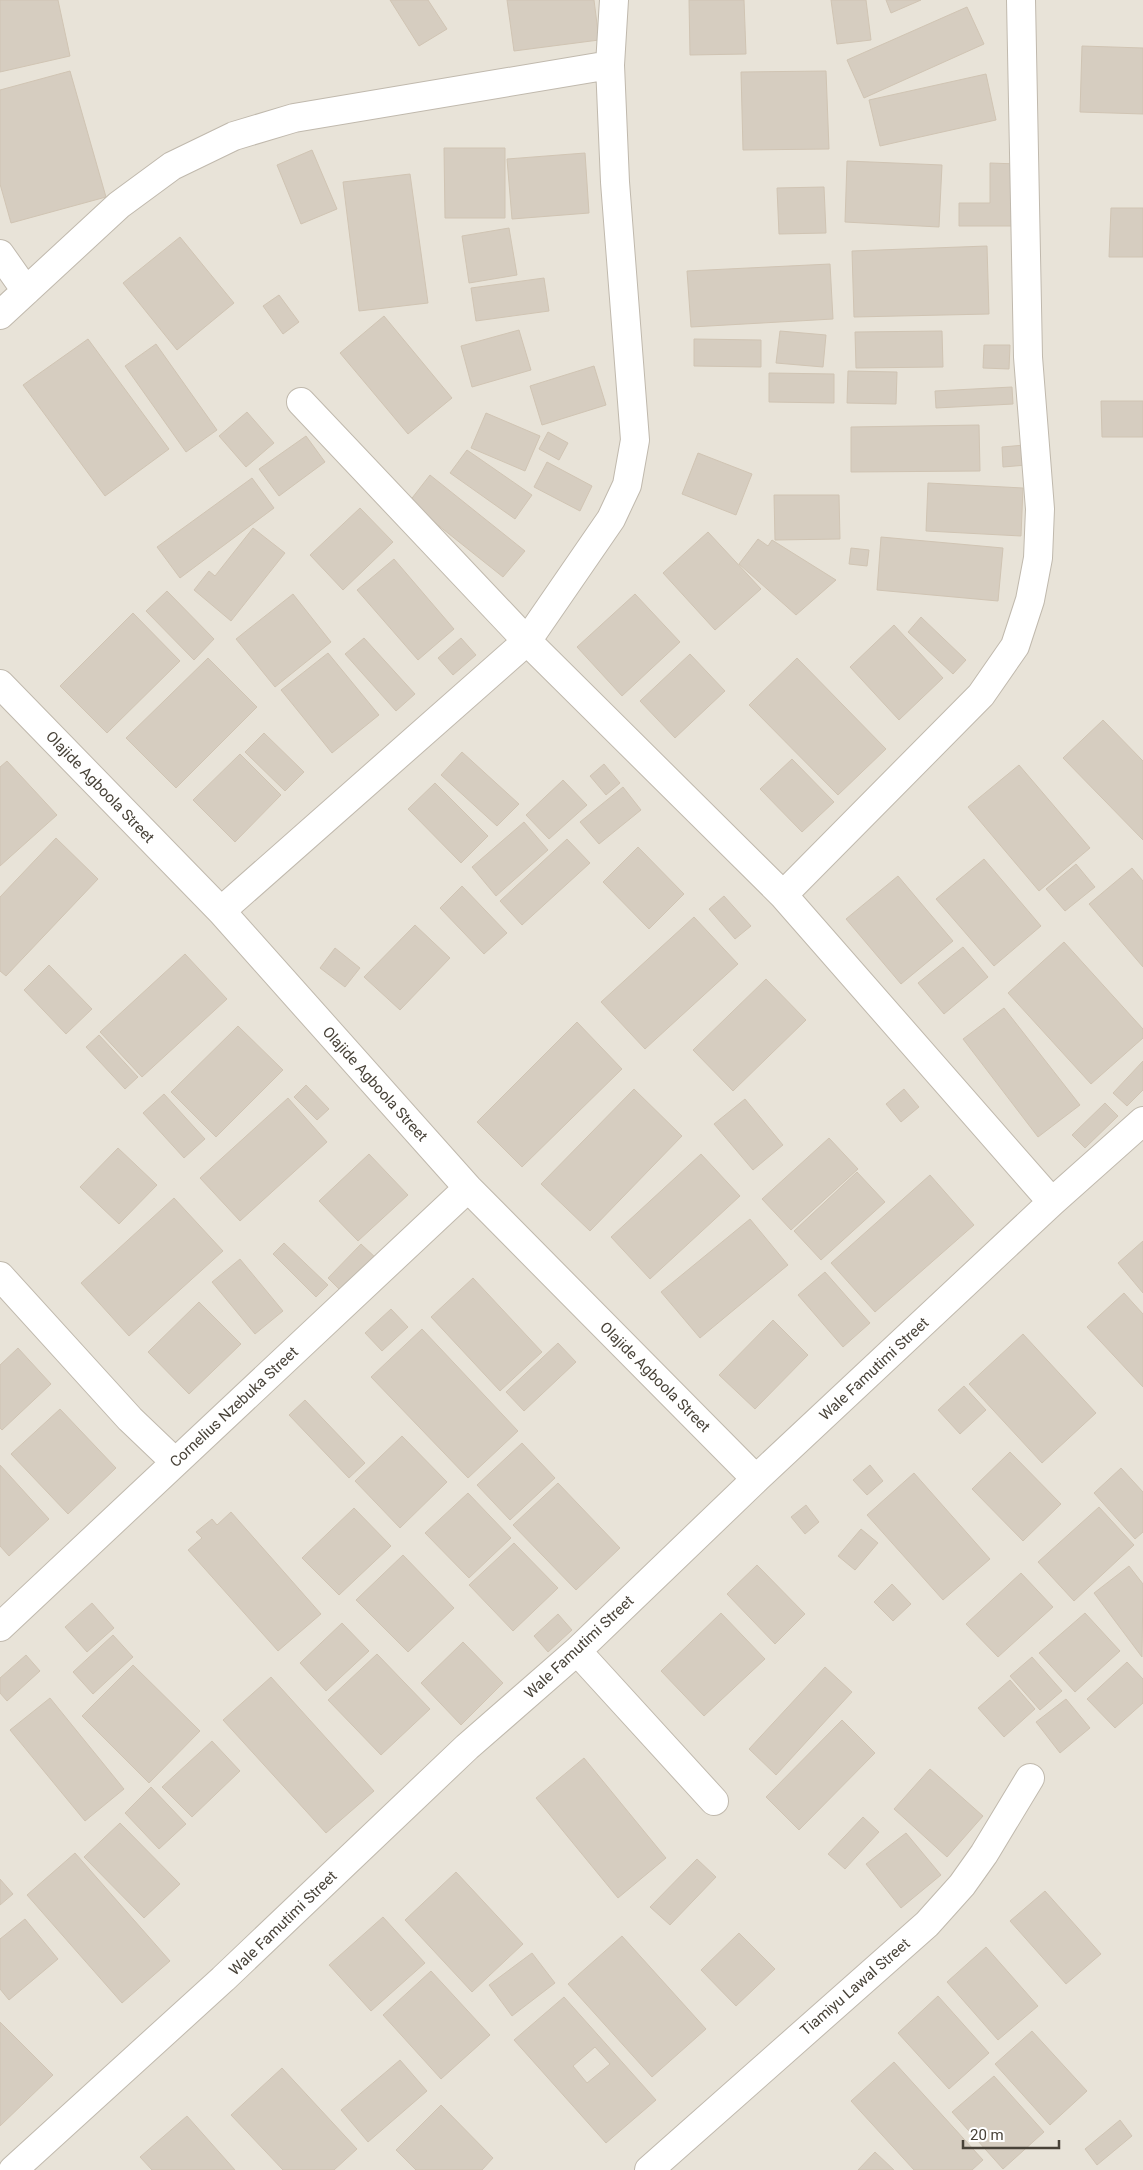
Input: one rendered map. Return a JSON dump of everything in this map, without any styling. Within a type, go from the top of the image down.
[{"type":"street","points":[[221,911],[527,641],[611,519],[627,484],[635,440],[615,182],[610,65],[614,0]]},
{"type":"street","points":[[783,895],[981,695],[1015,646],[1030,600],[1038,558],[1040,509],[1028,357],[1022,0]]},
{"type":"street","points":[[0,315],[119,205],[172,166],[234,136],[294,118],[610,65]]},
{"type":"street","points":[[0,254],[26,291]]},
{"type":"street","points":[[301,402],[527,641],[783,895],[1052,1202]]},
{"type":"street","name":"Olajide Agboola Street","points":[[0,684],[221,911],[468,1188],[756,1479]]},
{"type":"street","name":"Wale Famutimi Street","points":[[13,2170],[223,1979],[466,1747],[578,1650],[756,1479],[1052,1202],[1143,1121]]},
{"type":"street","name":"Cornelius Nzebuka Street","points":[[0,1627],[468,1188]]},
{"type":"street","points":[[0,1276],[130,1419],[175,1462]]},
{"type":"street","points":[[578,1650],[714,1801]]},
{"type":"street","name":"Tiamiyu Lawal Street","points":[[649,2170],[927,1924],[962,1885],[984,1854],[1030,1778]]},
{"type":"shaded area","points":[[0,0],[1143,0],[1143,2170],[0,2170]]},
{"type":"building","points":[[0,0],[58,0],[70,56],[0,72]]},
{"type":"building","points":[[390,0],[428,0],[447,29],[419,46]]},
{"type":"building","points":[[507,0],[594,0],[599,40],[514,51]]},
{"type":"building","points":[[689,0],[744,0],[746,54],[690,55]]},
{"type":"building","points":[[831,0],[866,0],[871,40],[837,44]]},
{"type":"building","points":[[886,0],[921,0],[891,13]]},
{"type":"building","points":[[967,7],[984,44],[864,98],[847,60]]},
{"type":"building","points":[[1082,46],[1143,48],[1143,114],[1080,112]]},
{"type":"building","points":[[70,71],[106,197],[11,223],[0,184],[0,90]]},
{"type":"building","points":[[826,71],[829,149],[743,150],[741,72]]},
{"type":"building","points":[[986,74],[996,120],[880,146],[869,100]]},
{"type":"building","points":[[444,148],[505,148],[505,218],[445,218]]},
{"type":"building","points":[[312,150],[337,209],[301,224],[277,165]]},
{"type":"building","points":[[585,153],[589,213],[512,219],[507,159]]},
{"type":"building","points":[[847,161],[942,165],[939,227],[845,222]]},
{"type":"building","points":[[990,163],[1018,164],[1018,226],[959,226],[959,203],[990,203]]},
{"type":"building","points":[[410,174],[428,303],[359,311],[343,182]]},
{"type":"building","points":[[824,187],[826,233],[779,234],[777,188]]},
{"type":"building","points":[[1111,208],[1143,208],[1143,257],[1109,257]]},
{"type":"building","points":[[509,228],[517,275],[469,283],[462,236]]},
{"type":"building","points":[[180,237],[234,303],[177,350],[123,283]]},
{"type":"building","points":[[987,246],[989,314],[854,317],[852,251]]},
{"type":"building","points":[[830,264],[833,319],[691,327],[687,271]]},
{"type":"building","points":[[544,278],[549,311],[476,321],[471,288]]},
{"type":"building","points":[[279,295],[299,322],[283,334],[263,306]]},
{"type":"building","points":[[384,316],[452,398],[408,434],[340,353]]},
{"type":"building","points":[[519,330],[531,370],[472,387],[461,346]]},
{"type":"building","points":[[780,331],[826,335],[823,367],[776,363]]},
{"type":"building","points":[[942,331],[943,367],[856,368],[855,332]]},
{"type":"building","points":[[88,339],[169,449],[105,496],[23,385]]},
{"type":"building","points":[[694,339],[761,340],[761,367],[694,366]]},
{"type":"building","points":[[156,344],[217,430],[186,452],[125,366]]},
{"type":"building","points":[[984,345],[1010,345],[1009,369],[983,368]]},
{"type":"building","points":[[594,366],[606,405],[542,425],[530,386]]},
{"type":"building","points":[[848,371],[897,372],[896,404],[847,403]]},
{"type":"building","points":[[769,373],[834,374],[834,403],[769,402]]},
{"type":"building","points":[[1012,387],[1013,404],[936,408],[935,391]]},
{"type":"building","points":[[1101,401],[1143,401],[1143,437],[1102,437]]},
{"type":"building","points":[[247,412],[274,443],[246,467],[219,436]]},
{"type":"building","points":[[486,413],[540,436],[525,471],[471,448]]},
{"type":"building","points":[[979,425],[980,471],[851,472],[851,427]]},
{"type":"building","points":[[548,432],[568,443],[559,460],[539,449]]},
{"type":"building","points":[[306,436],[325,462],[279,496],[259,469]]},
{"type":"building","points":[[1025,445],[1027,465],[1003,467],[1002,447]]},
{"type":"building","points":[[467,450],[532,495],[515,519],[450,473]]},
{"type":"building","points":[[698,453],[752,474],[736,515],[682,494]]},
{"type":"building","points":[[547,462],[592,486],[580,511],[534,487]]},
{"type":"building","points":[[430,475],[525,551],[503,577],[409,502]]},
{"type":"building","points":[[252,478],[274,508],[180,578],[157,547]]},
{"type":"building","points":[[928,483],[1023,488],[1021,536],[926,531]]},
{"type":"building","points":[[774,495],[839,495],[840,539],[775,540]]},
{"type":"building","points":[[360,508],[393,542],[343,590],[310,555]]},
{"type":"building","points":[[253,528],[285,553],[231,621],[194,590],[209,571],[215,576]]},
{"type":"building","points":[[708,532],[761,589],[715,630],[663,573]]},
{"type":"building","points":[[881,537],[1003,548],[998,601],[877,590]]},
{"type":"building","points":[[758,539],[768,546],[772,540],[836,580],[796,615],[739,564]]},
{"type":"building","points":[[851,548],[869,550],[867,566],[849,564]]},
{"type":"building","points":[[394,559],[454,629],[418,660],[357,590]]},
{"type":"building","points":[[167,591],[214,639],[194,660],[146,611]]},
{"type":"building","points":[[293,594],[331,642],[275,687],[236,639]]},
{"type":"building","points":[[635,594],[680,642],[622,696],[577,647]]},
{"type":"building","points":[[133,613],[180,661],[107,733],[60,686]]},
{"type":"building","points":[[921,617],[966,660],[953,674],[908,632]]},
{"type":"building","points":[[894,625],[943,678],[899,720],[850,667]]},
{"type":"building","points":[[364,638],[415,694],[396,711],[345,654]]},
{"type":"building","points":[[461,638],[476,655],[453,675],[438,658]]},
{"type":"building","points":[[328,653],[379,715],[332,753],[281,690]]},
{"type":"building","points":[[690,654],[725,691],[675,738],[640,701]]},
{"type":"building","points":[[208,658],[257,707],[176,788],[126,738]]},
{"type":"building","points":[[797,658],[886,749],[838,795],[749,705]]},
{"type":"building","points":[[1103,720],[1143,761],[1143,840],[1063,758]]},
{"type":"building","points":[[264,733],[304,772],[285,791],[245,752]]},
{"type":"building","points":[[462,752],[519,804],[497,826],[441,775]]},
{"type":"building","points":[[240,754],[281,795],[235,842],[193,800]]},
{"type":"building","points":[[792,759],[834,802],[802,832],[760,789]]},
{"type":"building","points":[[7,761],[57,815],[0,866],[0,767]]},
{"type":"building","points":[[604,764],[620,783],[606,795],[590,776]]},
{"type":"building","points":[[1019,765],[1090,848],[1039,891],[968,807]]},
{"type":"building","points":[[563,780],[587,805],[549,839],[526,815]]},
{"type":"building","points":[[435,783],[488,836],[461,863],[408,809]]},
{"type":"building","points":[[623,787],[641,810],[599,844],[580,822]]},
{"type":"building","points":[[524,822],[548,850],[496,896],[472,867]]},
{"type":"building","points":[[56,838],[98,879],[6,976],[0,971],[0,897]]},
{"type":"building","points":[[567,839],[590,863],[522,925],[500,901]]},
{"type":"building","points":[[638,847],[684,894],[649,929],[603,882]]},
{"type":"building","points":[[984,859],[1041,926],[994,966],[936,899]]},
{"type":"building","points":[[1076,864],[1095,887],[1065,911],[1046,889]]},
{"type":"building","points":[[1132,868],[1143,881],[1143,967],[1089,904]]},
{"type":"building","points":[[898,876],[953,941],[901,984],[846,919]]},
{"type":"building","points":[[462,886],[507,933],[484,954],[440,908]]},
{"type":"building","points":[[724,896],[751,926],[735,939],[709,909]]},
{"type":"building","points":[[694,917],[738,964],[645,1049],[601,1002]]},
{"type":"building","points":[[415,925],[450,958],[400,1010],[364,977]]},
{"type":"building","points":[[1064,942],[1143,1029],[1143,1038],[1091,1084],[1008,993]]},
{"type":"building","points":[[963,947],[988,977],[944,1014],[918,983]]},
{"type":"building","points":[[335,948],[360,968],[345,987],[320,968]]},
{"type":"building","points":[[185,954],[227,999],[142,1077],[100,1032]]},
{"type":"building","points":[[49,965],[92,1009],[66,1034],[24,990]]},
{"type":"building","points":[[766,979],[806,1020],[733,1091],[693,1050]]},
{"type":"building","points":[[1004,1008],[1080,1105],[1038,1137],[963,1039]]},
{"type":"building","points":[[577,1022],[622,1069],[522,1167],[477,1122]]},
{"type":"building","points":[[238,1026],[283,1070],[216,1137],[171,1092]]},
{"type":"building","points":[[99,1035],[138,1077],[125,1089],[86,1047]]},
{"type":"building","points":[[1143,1061],[1143,1090],[1127,1106],[1113,1093]]},
{"type":"building","points":[[306,1085],[329,1109],[317,1120],[294,1097]]},
{"type":"building","points":[[634,1089],[682,1136],[590,1231],[541,1184]]},
{"type":"building","points":[[904,1089],[919,1107],[901,1122],[886,1104]]},
{"type":"building","points":[[164,1094],[205,1139],[184,1158],[143,1113]]},
{"type":"building","points":[[288,1098],[327,1142],[240,1221],[200,1178]]},
{"type":"building","points":[[745,1099],[783,1145],[753,1170],[714,1124]]},
{"type":"building","points":[[1105,1103],[1118,1116],[1085,1148],[1072,1135]]},
{"type":"building","points":[[829,1138],[858,1169],[791,1230],[762,1199]]},
{"type":"building","points":[[118,1148],[157,1185],[119,1224],[80,1187]]},
{"type":"building","points":[[369,1154],[408,1195],[358,1241],[319,1201]]},
{"type":"building","points":[[701,1154],[740,1196],[650,1279],[611,1237]]},
{"type":"building","points":[[857,1172],[885,1202],[821,1260],[794,1231]]},
{"type":"building","points":[[930,1175],[974,1225],[875,1312],[831,1263]]},
{"type":"building","points":[[174,1198],[223,1251],[129,1336],[81,1283]]},
{"type":"building","points":[[750,1219],[788,1265],[700,1338],[661,1292]]},
{"type":"building","points":[[1143,1241],[1143,1293],[1118,1263]]},
{"type":"building","points":[[284,1243],[328,1285],[316,1297],[273,1254]]},
{"type":"building","points":[[361,1244],[377,1259],[344,1294],[328,1278]]},
{"type":"building","points":[[240,1259],[283,1311],[255,1334],[212,1282]]},
{"type":"building","points":[[825,1272],[870,1323],[843,1347],[798,1295]]},
{"type":"building","points":[[473,1278],[542,1352],[500,1391],[431,1317]]},
{"type":"building","points":[[1124,1293],[1143,1314],[1143,1387],[1087,1327]]},
{"type":"building","points":[[199,1302],[241,1344],[189,1394],[148,1352]]},
{"type":"building","points":[[391,1309],[408,1327],[382,1351],[365,1333]]},
{"type":"building","points":[[773,1320],[808,1355],[755,1409],[719,1375]]},
{"type":"building","points":[[422,1329],[518,1431],[468,1478],[371,1377]]},
{"type":"building","points":[[1023,1334],[1096,1413],[1042,1463],[969,1384]]},
{"type":"building","points":[[558,1343],[576,1362],[524,1411],[506,1392]]},
{"type":"building","points":[[18,1348],[51,1384],[2,1430],[0,1428],[0,1365]]},
{"type":"building","points":[[964,1386],[986,1410],[960,1434],[938,1410]]},
{"type":"building","points":[[305,1400],[365,1463],[349,1478],[289,1415]]},
{"type":"building","points":[[60,1409],[116,1468],[68,1514],[11,1454]]},
{"type":"building","points":[[402,1436],[447,1482],[400,1528],[355,1481]]},
{"type":"building","points":[[522,1443],[555,1478],[510,1520],[477,1485]]},
{"type":"building","points":[[1010,1452],[1061,1504],[1023,1541],[972,1489]]},
{"type":"building","points":[[0,1465],[49,1519],[9,1556],[0,1546]]},
{"type":"building","points":[[870,1465],[883,1481],[867,1495],[853,1480]]},
{"type":"building","points":[[1121,1468],[1143,1492],[1143,1532],[1135,1539],[1094,1493]]},
{"type":"building","points":[[914,1473],[990,1559],[943,1600],[867,1515]]},
{"type":"building","points":[[558,1483],[620,1548],[576,1590],[513,1525]]},
{"type":"building","points":[[468,1493],[511,1538],[469,1578],[425,1533]]},
{"type":"building","points":[[806,1505],[819,1522],[805,1534],[791,1517]]},
{"type":"building","points":[[1099,1507],[1134,1545],[1074,1601],[1038,1562]]},
{"type":"building","points":[[354,1508],[391,1546],[339,1595],[302,1558]]},
{"type":"building","points":[[231,1512],[321,1614],[278,1651],[188,1550],[202,1538],[196,1532],[212,1519],[217,1525]]},
{"type":"building","points":[[861,1529],[878,1543],[855,1570],[838,1556]]},
{"type":"building","points":[[514,1543],[558,1588],[513,1631],[469,1585]]},
{"type":"building","points":[[403,1555],[454,1608],[408,1652],[356,1600]]},
{"type":"building","points":[[757,1565],[805,1614],[775,1644],[727,1594]]},
{"type":"building","points":[[1129,1566],[1143,1584],[1142,1657],[1094,1593]]},
{"type":"building","points":[[1021,1573],[1053,1607],[998,1657],[966,1624]]},
{"type":"building","points":[[892,1584],[911,1604],[893,1621],[874,1602]]},
{"type":"building","points":[[92,1603],[114,1628],[87,1652],[65,1627]]},
{"type":"building","points":[[721,1613],[765,1659],[704,1716],[661,1671]]},
{"type":"building","points":[[1085,1613],[1120,1651],[1075,1692],[1039,1653]]},
{"type":"building","points":[[558,1614],[572,1630],[548,1652],[534,1636]]},
{"type":"building","points":[[342,1623],[369,1651],[326,1691],[300,1663]]},
{"type":"building","points":[[113,1635],[133,1657],[93,1694],[73,1672]]},
{"type":"building","points":[[463,1642],[503,1683],[461,1725],[421,1683]]},
{"type":"building","points":[[377,1654],[430,1709],[381,1755],[328,1700]]},
{"type":"building","points":[[26,1655],[40,1671],[7,1701],[0,1693],[0,1678]]},
{"type":"building","points":[[1032,1657],[1062,1691],[1040,1710],[1010,1676]]},
{"type":"building","points":[[1127,1662],[1143,1679],[1143,1703],[1115,1728],[1087,1699]]},
{"type":"building","points":[[133,1665],[200,1731],[149,1783],[82,1716]]},
{"type":"building","points":[[825,1667],[852,1692],[776,1775],[749,1749]]},
{"type":"building","points":[[271,1677],[374,1791],[326,1833],[223,1720]]},
{"type":"building","points":[[1010,1680],[1035,1709],[1004,1737],[978,1708]]},
{"type":"building","points":[[50,1698],[124,1789],[85,1821],[10,1730]]},
{"type":"building","points":[[1066,1699],[1090,1728],[1060,1753],[1036,1722]]},
{"type":"building","points":[[842,1720],[875,1753],[799,1830],[766,1797]]},
{"type":"building","points":[[212,1741],[240,1771],[192,1817],[162,1787]]},
{"type":"building","points":[[584,1758],[666,1858],[618,1898],[536,1798]]},
{"type":"building","points":[[930,1769],[983,1816],[947,1857],[894,1809]]},
{"type":"building","points":[[151,1787],[186,1824],[159,1849],[125,1813]]},
{"type":"building","points":[[863,1817],[879,1832],[845,1869],[828,1854]]},
{"type":"building","points":[[120,1823],[180,1884],[144,1918],[84,1857]]},
{"type":"building","points":[[906,1833],[941,1875],[901,1908],[866,1864]]},
{"type":"building","points":[[75,1853],[170,1961],[122,2003],[27,1895]]},
{"type":"building","points":[[697,1859],[716,1877],[670,1925],[650,1907]]},
{"type":"building","points":[[456,1872],[523,1944],[472,1992],[405,1920]]},
{"type":"building","points":[[0,1879],[13,1894],[0,1905]]},
{"type":"building","points":[[1045,1891],[1101,1954],[1066,1984],[1010,1921]]},
{"type":"building","points":[[383,1917],[425,1963],[371,2011],[329,1965]]},
{"type":"building","points":[[25,1919],[58,1959],[9,2000],[0,1989],[0,1939]]},
{"type":"building","points":[[739,1933],[775,1969],[736,2006],[701,1970]]},
{"type":"building","points":[[622,1936],[706,2029],[652,2077],[568,1984]]},
{"type":"building","points":[[986,1947],[1038,2006],[998,2040],[947,1982]]},
{"type":"building","points":[[532,1953],[555,1983],[512,2016],[489,1985]]},
{"type":"building","points":[[431,1971],[490,2035],[441,2079],[383,2015]]},
{"type":"building","points":[[938,1996],[989,2053],[949,2089],[898,2033]]},
{"type":"building","points":[[564,1997],[656,2100],[606,2143],[514,2040]],"holes":[[[595,2047],[610,2064],[587,2083],[573,2066]]]},
{"type":"building","points":[[0,2022],[53,2075],[0,2126]]},
{"type":"building","points":[[1032,2031],[1087,2091],[1050,2125],[995,2064]]},
{"type":"building","points":[[400,2060],[427,2091],[368,2142],[341,2110]]},
{"type":"building","points":[[894,2062],[983,2160],[972,2170],[914,2170],[851,2101]]},
{"type":"building","points":[[282,2068],[357,2149],[334,2170],[283,2170],[231,2115]]},
{"type":"building","points":[[994,2076],[1044,2132],[1003,2169],[952,2112]]},
{"type":"building","points":[[441,2105],[493,2158],[482,2170],[416,2170],[396,2150]]},
{"type":"building","points":[[187,2116],[235,2170],[152,2170],[140,2157]]},
{"type":"building","points":[[1120,2120],[1132,2136],[1097,2165],[1085,2149]]},
{"type":"building","points":[[875,2152],[894,2170],[858,2170]]}]
